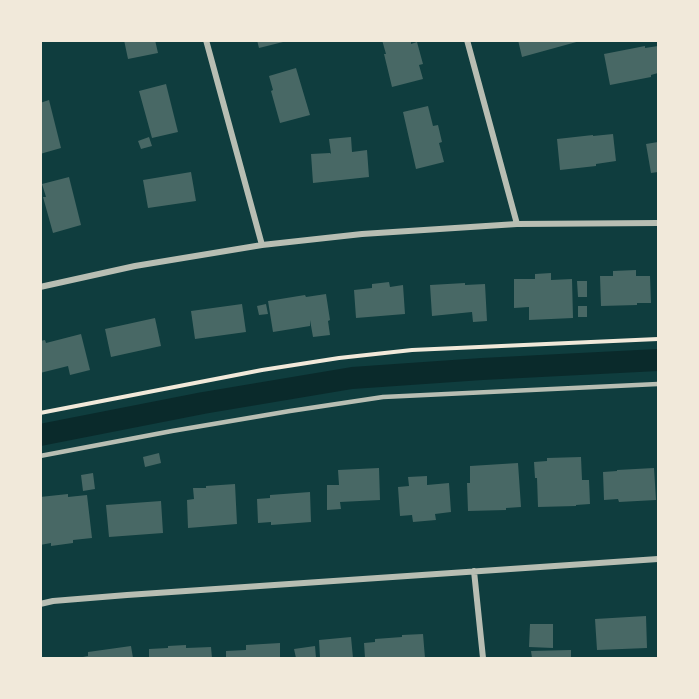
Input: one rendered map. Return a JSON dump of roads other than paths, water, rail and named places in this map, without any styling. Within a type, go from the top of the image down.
[{"type":"street","points":[[206,40],[262,245]]},
{"type":"street","points":[[467,40],[517,224]]},
{"type":"street","points":[[40,287],[135,266],[262,245],[362,234],[517,224],[658,223]]},
{"type":"street","points":[[40,604],[127,594],[658,559]]},
{"type":"street","points":[[474,571],[483,658]]},
{"type":"lane","points":[[40,456],[172,431],[383,397],[658,384]]},
{"type":"waterway","points":[[40,435],[203,403],[352,378],[658,360]]}]
